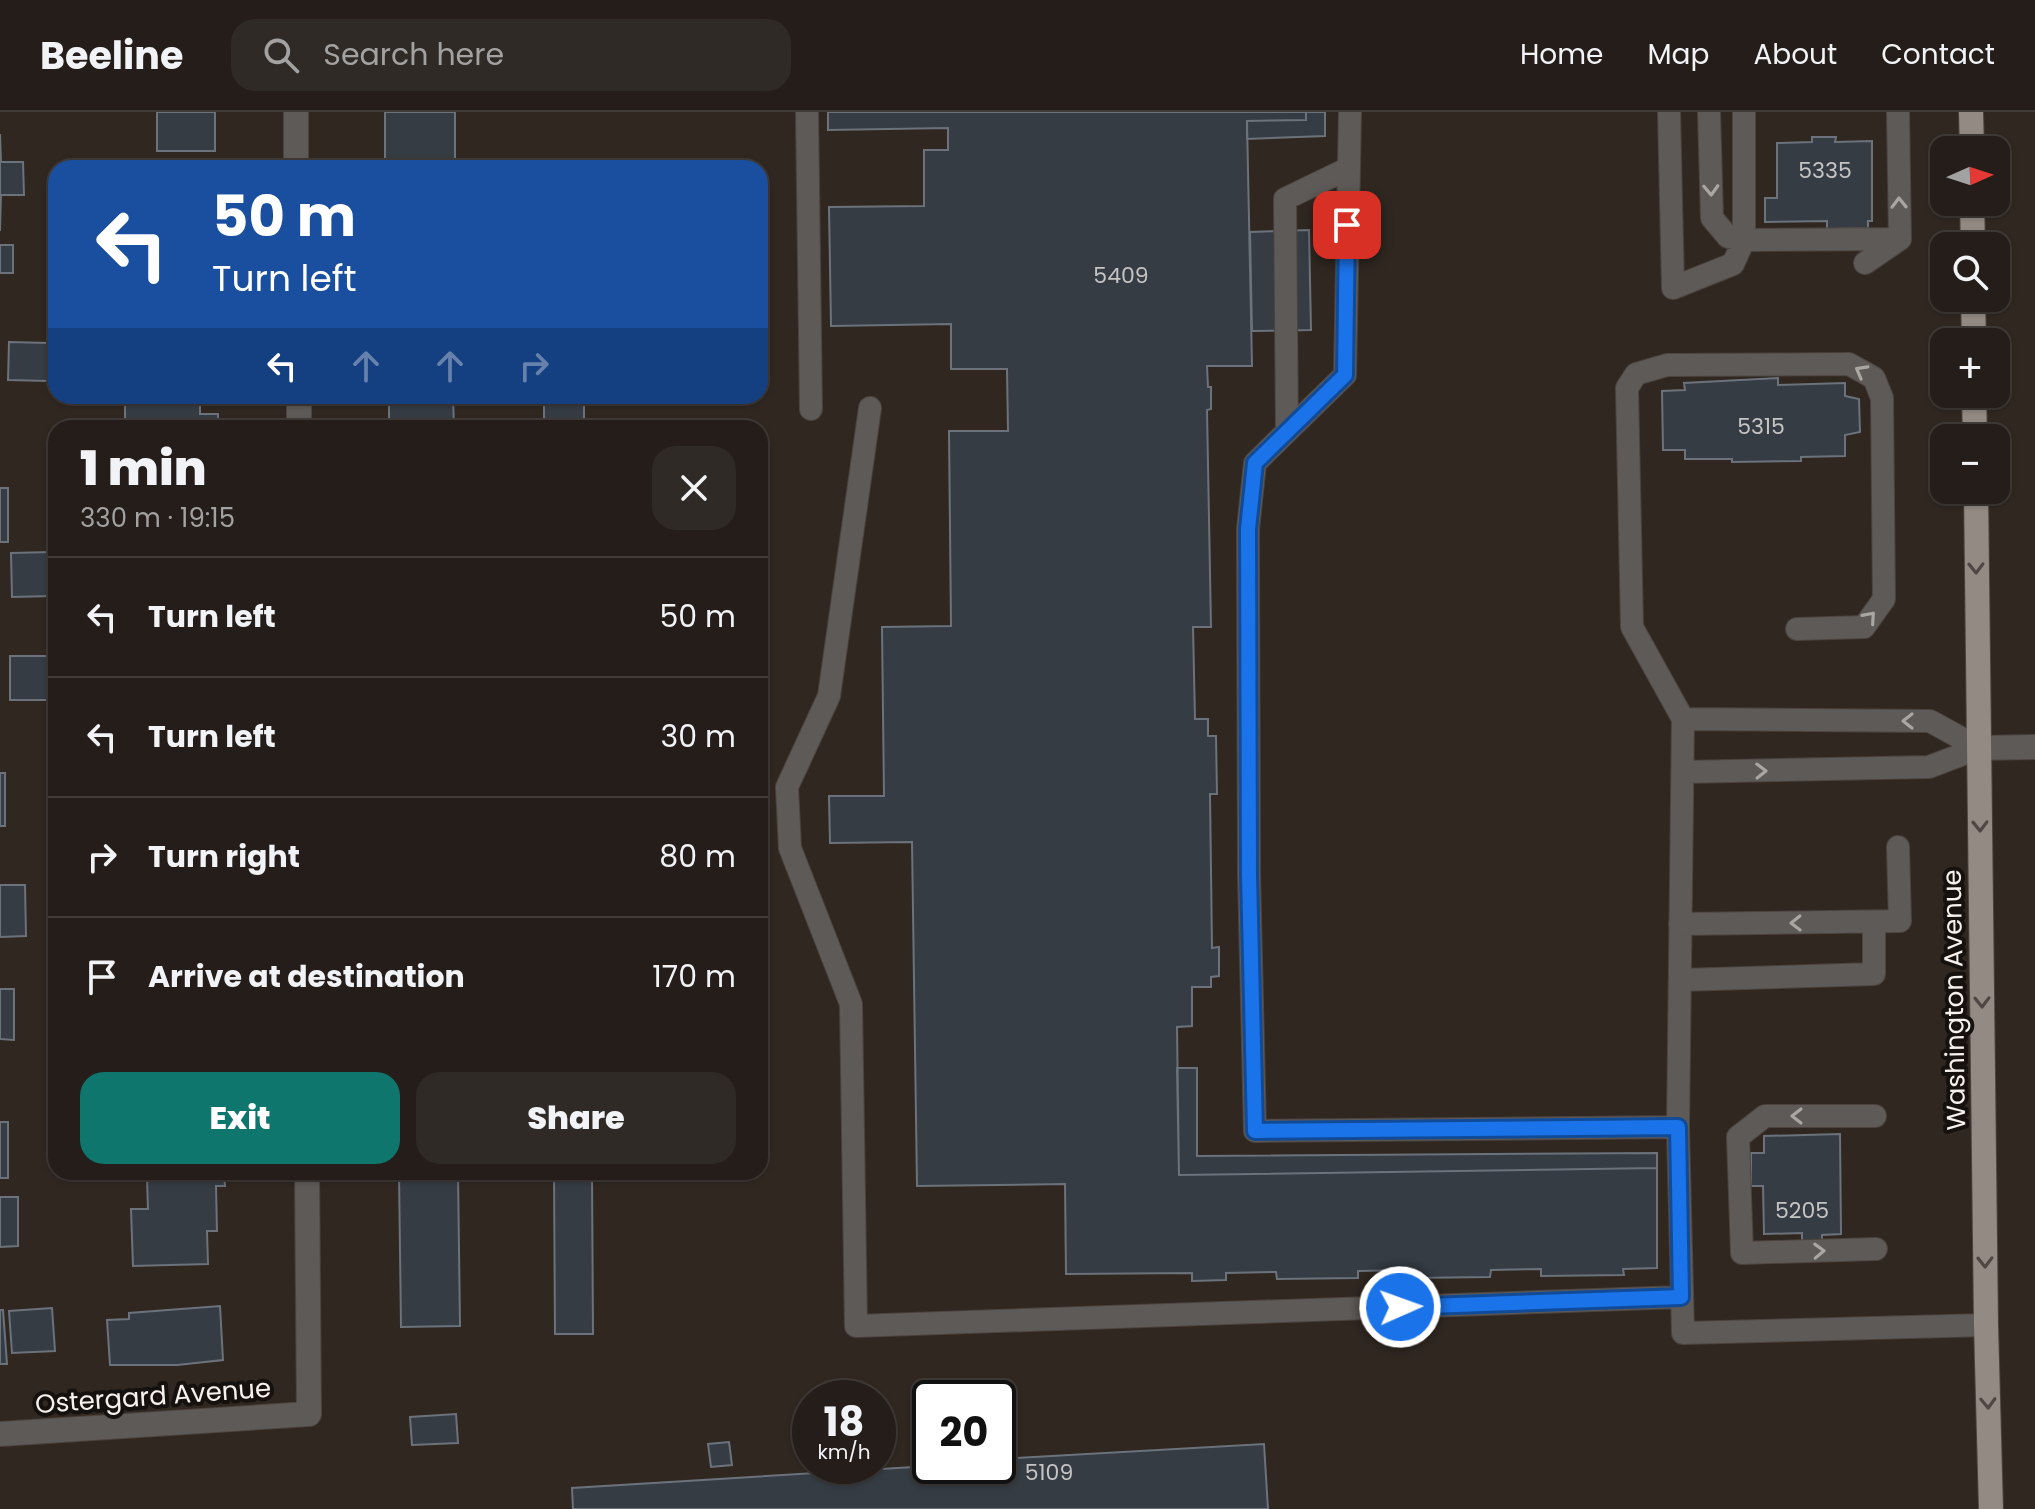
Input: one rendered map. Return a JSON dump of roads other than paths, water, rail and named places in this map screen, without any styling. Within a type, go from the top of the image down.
[{"type":"main road","points":[[1971,112],[1972,136]]},
{"type":"main road","name":"Washington Avenue","points":[[1976,504],[1991,1509]]},
{"type":"street","points":[[296,112],[296,160]]},
{"type":"street","points":[[1979,748],[2035,747]]},
{"type":"street","name":"Ostergard Avenue","points":[[0,1434],[309,1414],[307,1180]]},
{"type":"lane","points":[[807,112],[811,409]]},
{"type":"lane","points":[[1350,112],[1345,375],[1255,463],[1248,529],[1249,874],[1255,1131],[1678,1127]]},
{"type":"lane","points":[[1669,112],[1673,288],[1733,264],[1744,240],[1744,112]]},
{"type":"lane","points":[[1709,112],[1712,218],[1728,237],[1744,240],[1900,239]]},
{"type":"lane","points":[[1898,112],[1900,239]]},
{"type":"lane","points":[[1287,431],[1285,199],[1349,168]]},
{"type":"lane","points":[[1865,263],[1900,239]]},
{"type":"lane","points":[[1797,629],[1864,627],[1884,599],[1882,398],[1874,378],[1849,364],[1667,365],[1636,374],[1627,388],[1632,627],[1683,719],[1678,1127],[1683,1333],[1986,1325]]},
{"type":"lane","points":[[870,408],[829,696],[787,787],[790,848],[851,1004],[856,1326],[1681,1297]]},
{"type":"lane","points":[[1683,719],[1930,721],[1979,748]]},
{"type":"lane","points":[[1683,772],[1929,767],[1979,748]]},
{"type":"lane","points":[[1680,924],[1900,921],[1898,847]]},
{"type":"lane","points":[[1680,980],[1874,974],[1874,922]]},
{"type":"lane","points":[[1875,1116],[1765,1116],[1738,1137],[1742,1253],[1876,1249]]}]
